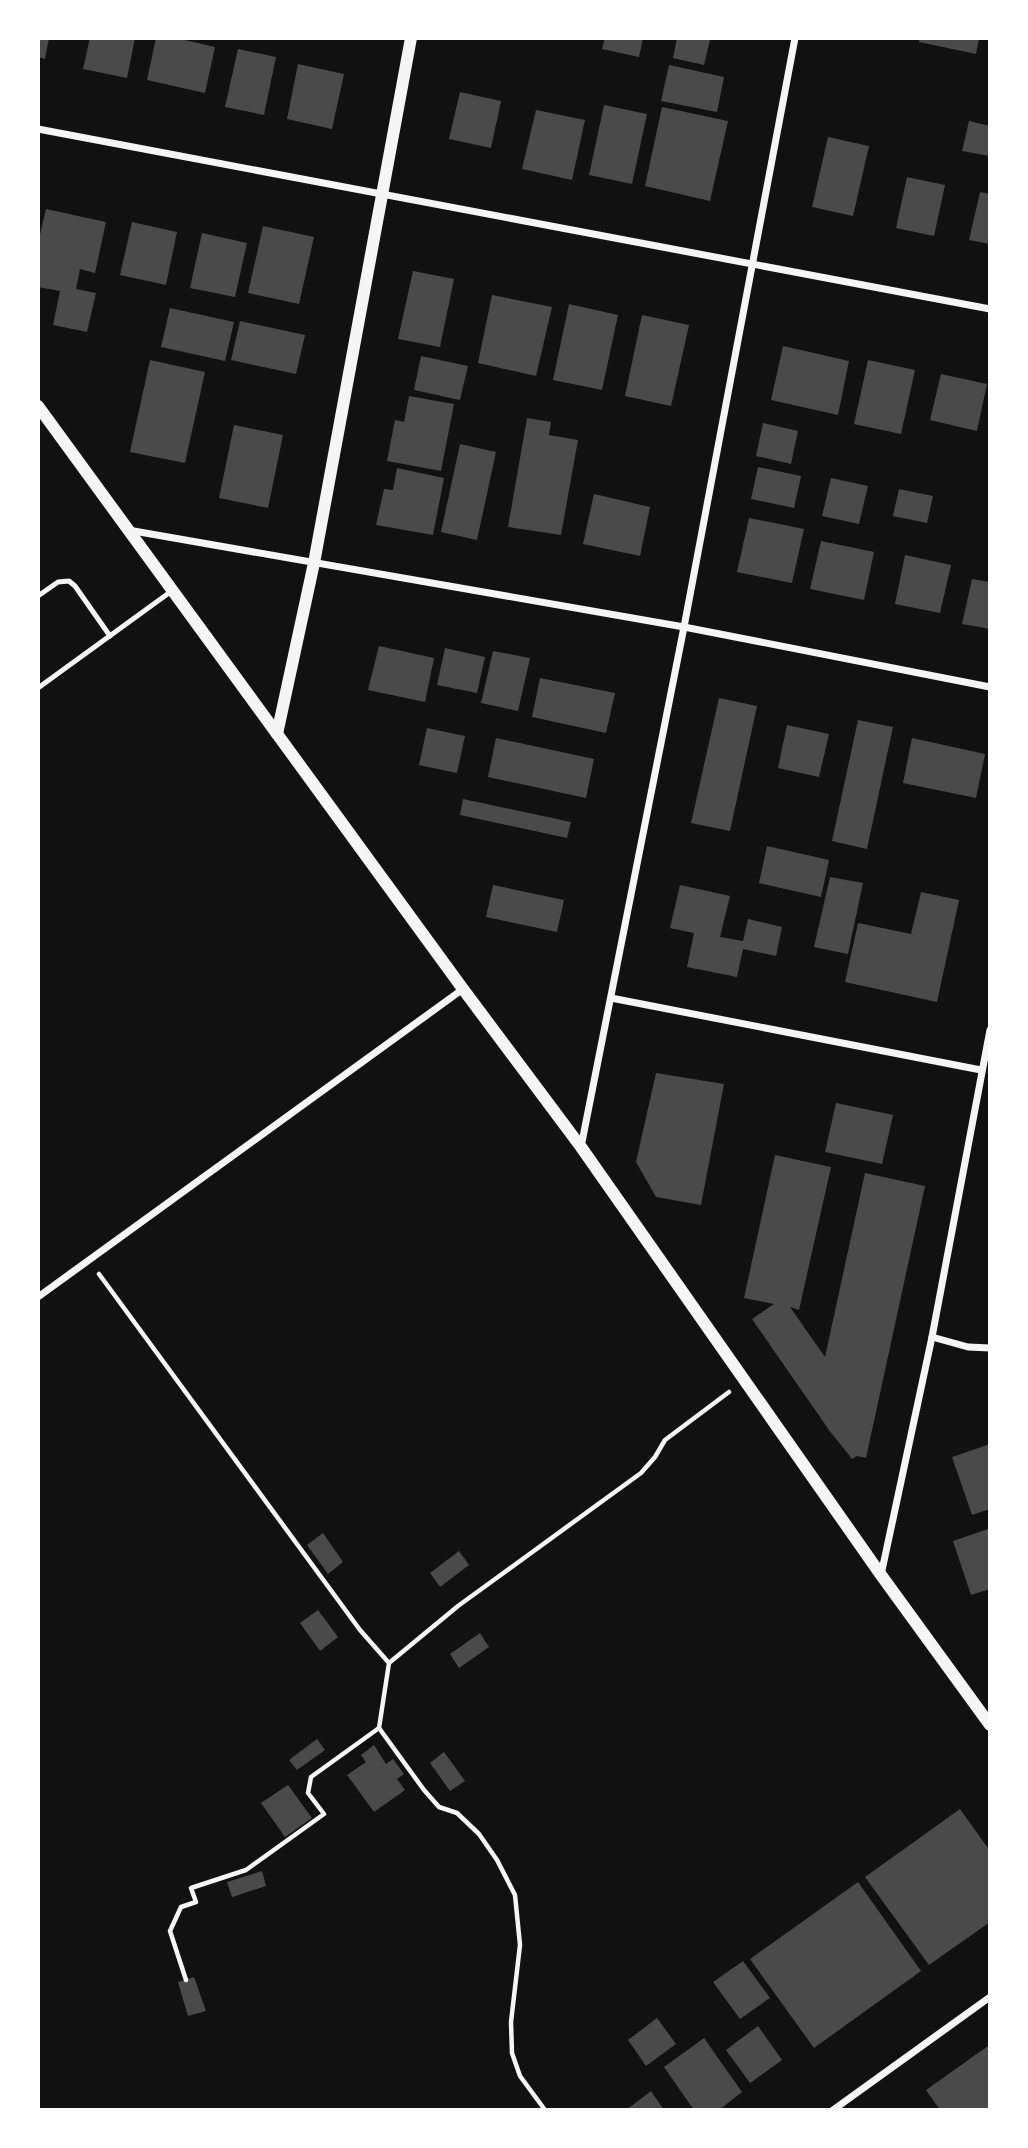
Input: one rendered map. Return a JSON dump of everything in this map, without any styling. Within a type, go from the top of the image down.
[{"type":"street","points":[[278,734],[314,563],[380,194],[411,38]]},
{"type":"street","points":[[581,1147],[684,627],[795,38]]},
{"type":"street","points":[[38,129],[752,262],[989,309]]},
{"type":"street","points":[[38,406],[581,1147],[989,1725]]},
{"type":"street","points":[[128,530],[684,627],[989,687]]},
{"type":"street","points":[[38,1297],[463,989]]},
{"type":"street","points":[[611,998],[982,1070]]},
{"type":"street","points":[[881,1575],[932,1337],[989,1030]]},
{"type":"street","points":[[932,1337],[968,1347],[989,1348]]},
{"type":"street","points":[[833,2109],[989,1997]]},
{"type":"lane","points":[[38,596],[58,582],[69,581],[110,636]]},
{"type":"lane","points":[[38,688],[173,590]]},
{"type":"path","points":[[89,1260],[360,1630],[389,1662]]},
{"type":"path","points":[[545,2109],[520,2076],[512,2053],[511,2022],[520,1945],[515,1895],[497,1860],[479,1834],[457,1813],[439,1807],[379,1728],[389,1662],[458,1606],[640,1474],[665,1440],[745,1381]]},
{"type":"path","points":[[186,1980],[170,1931],[181,1907],[196,1902],[191,1888],[246,1870],[324,1814],[308,1793],[311,1777],[379,1728]]},
{"type":"building","points":[[38,38],[49,38],[45,59],[38,57]]},
{"type":"building","points":[[90,38],[135,38],[127,78],[83,69]]},
{"type":"building","points":[[156,38],[176,38],[215,47],[205,93],[147,80]]},
{"type":"building","points":[[605,38],[643,38],[639,57],[602,49]]},
{"type":"building","points":[[677,38],[710,40],[704,65],[673,58]]},
{"type":"building","points":[[920,38],[979,38],[976,54],[919,42]]},
{"type":"building","points":[[238,49],[276,57],[264,115],[225,107]]},
{"type":"building","points":[[298,64],[344,74],[332,129],[287,119]]},
{"type":"building","points":[[669,65],[724,77],[717,112],[661,101]]},
{"type":"building","points":[[460,92],[501,101],[491,148],[449,139]]},
{"type":"building","points":[[604,105],[647,114],[632,184],[589,175]]},
{"type":"building","points":[[662,107],[728,121],[710,201],[645,186]]},
{"type":"building","points":[[536,110],[585,120],[572,180],[522,169]]},
{"type":"building","points":[[969,121],[990,126],[990,156],[962,151]]},
{"type":"building","points":[[828,137],[869,146],[853,216],[812,207]]},
{"type":"building","points":[[907,177],[945,185],[934,236],[896,228]]},
{"type":"building","points":[[980,192],[990,194],[990,244],[969,240]]},
{"type":"building","points":[[46,209],[106,222],[95,273],[80,269],[76,289],[96,293],[87,332],[53,325],[60,291],[38,287],[38,243]]},
{"type":"building","points":[[132,222],[177,232],[166,285],[120,275]]},
{"type":"building","points":[[263,226],[314,237],[299,304],[248,293]]},
{"type":"building","points":[[202,233],[247,243],[235,297],[190,288]]},
{"type":"building","points":[[413,271],[454,279],[440,347],[398,339]]},
{"type":"building","points":[[492,295],[552,307],[536,376],[478,363]]},
{"type":"building","points":[[569,304],[618,315],[602,390],[553,380]]},
{"type":"building","points":[[170,308],[234,322],[225,361],[161,347]]},
{"type":"building","points":[[642,315],[689,325],[671,406],[625,396]]},
{"type":"building","points":[[240,321],[305,335],[296,374],[231,360]]},
{"type":"building","points":[[783,346],[849,361],[838,415],[771,400]]},
{"type":"building","points":[[421,356],[468,366],[460,400],[414,390]]},
{"type":"building","points":[[150,360],[205,372],[185,463],[130,452]]},
{"type":"building","points":[[868,360],[915,370],[901,434],[854,424]]},
{"type":"building","points":[[941,374],[987,384],[977,431],[930,420]]},
{"type":"building","points":[[409,396],[454,404],[441,471],[387,461],[395,420],[404,422]]},
{"type":"building","points":[[527,418],[551,422],[549,435],[578,440],[561,535],[508,527]]},
{"type":"building","points":[[763,423],[798,431],[791,464],[756,456]]},
{"type":"building","points":[[234,425],[283,435],[268,508],[219,498]]},
{"type":"building","points":[[460,444],[496,452],[477,540],[441,532]]},
{"type":"building","points":[[758,467],[801,476],[794,508],[751,499]]},
{"type":"building","points":[[397,468],[444,478],[433,535],[376,525],[384,489],[393,490]]},
{"type":"building","points":[[831,478],[868,486],[859,524],[822,516]]},
{"type":"building","points":[[899,489],[933,496],[927,523],[893,516]]},
{"type":"building","points":[[594,494],[650,507],[640,556],[583,544]]},
{"type":"building","points":[[749,518],[804,529],[792,583],[737,572]]},
{"type":"building","points":[[821,541],[874,552],[864,600],[810,589]]},
{"type":"building","points":[[905,555],[951,565],[940,613],[895,604]]},
{"type":"building","points":[[972,579],[990,582],[990,629],[962,624]]},
{"type":"building","points":[[379,646],[434,658],[425,702],[368,690]]},
{"type":"building","points":[[445,648],[485,657],[477,693],[437,685]]},
{"type":"building","points":[[493,651],[530,658],[518,711],[481,703]]},
{"type":"building","points":[[540,678],[615,693],[606,733],[532,717]]},
{"type":"building","points":[[719,698],[757,706],[730,831],[691,823]]},
{"type":"building","points":[[858,720],[893,727],[867,849],[832,841]]},
{"type":"building","points":[[787,725],[829,734],[819,777],[778,768]]},
{"type":"building","points":[[427,728],[465,736],[457,773],[419,765]]},
{"type":"building","points":[[496,738],[594,759],[586,798],[488,777]]},
{"type":"building","points":[[912,738],[985,754],[976,798],[903,783]]},
{"type":"building","points":[[463,799],[571,822],[567,838],[460,815]]},
{"type":"building","points":[[767,846],[829,860],[821,897],[759,883]]},
{"type":"building","points":[[830,877],[863,883],[848,954],[814,947]]},
{"type":"building","points":[[493,885],[564,900],[557,932],[486,917]]},
{"type":"building","points":[[680,885],[730,896],[720,937],[743,941],[748,919],[782,927],[776,956],[743,949],[737,977],[687,967],[694,933],[670,928]]},
{"type":"building","points":[[921,892],[959,900],[937,1002],[845,982],[858,923],[911,934]]},
{"type":"building","points":[[656,1073],[724,1084],[701,1205],[656,1197],[636,1162]]},
{"type":"building","points":[[836,1103],[893,1115],[882,1164],[825,1152]]},
{"type":"building","points":[[775,1155],[831,1167],[799,1310],[790,1307],[825,1357],[865,1173],[925,1186],[866,1458],[857,1456],[852,1459],[752,1319],[774,1304],[744,1298]]},
{"type":"building","points":[[990,1444],[990,1509],[972,1515],[952,1457]]},
{"type":"building","points":[[988,1529],[990,1589],[971,1595],[953,1541]]},
{"type":"building","points":[[323,1533],[343,1562],[328,1574],[307,1545]]},
{"type":"building","points":[[459,1551],[469,1565],[440,1587],[430,1573]]},
{"type":"building","points":[[318,1610],[338,1637],[320,1651],[300,1623]]},
{"type":"building","points":[[480,1633],[489,1647],[459,1668],[450,1654]]},
{"type":"building","points":[[317,1739],[325,1750],[297,1770],[289,1760]]},
{"type":"building","points":[[374,1745],[386,1764],[393,1759],[404,1774],[397,1779],[405,1790],[374,1812],[347,1775],[366,1762],[361,1755]]},
{"type":"building","points":[[444,1752],[465,1781],[450,1791],[430,1763]]},
{"type":"building","points":[[288,1785],[312,1818],[285,1837],[261,1803]]},
{"type":"building","points":[[960,1809],[990,1851],[990,1922],[929,1965],[865,1877]]},
{"type":"building","points":[[262,1871],[266,1886],[232,1897],[227,1882]]},
{"type":"building","points":[[858,1882],[921,1971],[814,2048],[750,1959]]},
{"type":"building","points":[[743,1961],[770,1998],[740,2019],[713,1982]]},
{"type":"building","points":[[194,1977],[206,2011],[188,2016],[178,1982]]},
{"type":"building","points":[[657,2018],[676,2044],[646,2066],[628,2040]]},
{"type":"building","points":[[758,2026],[782,2060],[750,2083],[726,2050]]},
{"type":"building","points":[[704,2038],[742,2092],[719,2110],[694,2110],[664,2067]]},
{"type":"building","points":[[988,2046],[990,2110],[940,2110],[926,2090]]},
{"type":"building","points":[[651,2091],[664,2110],[626,2110]]}]
